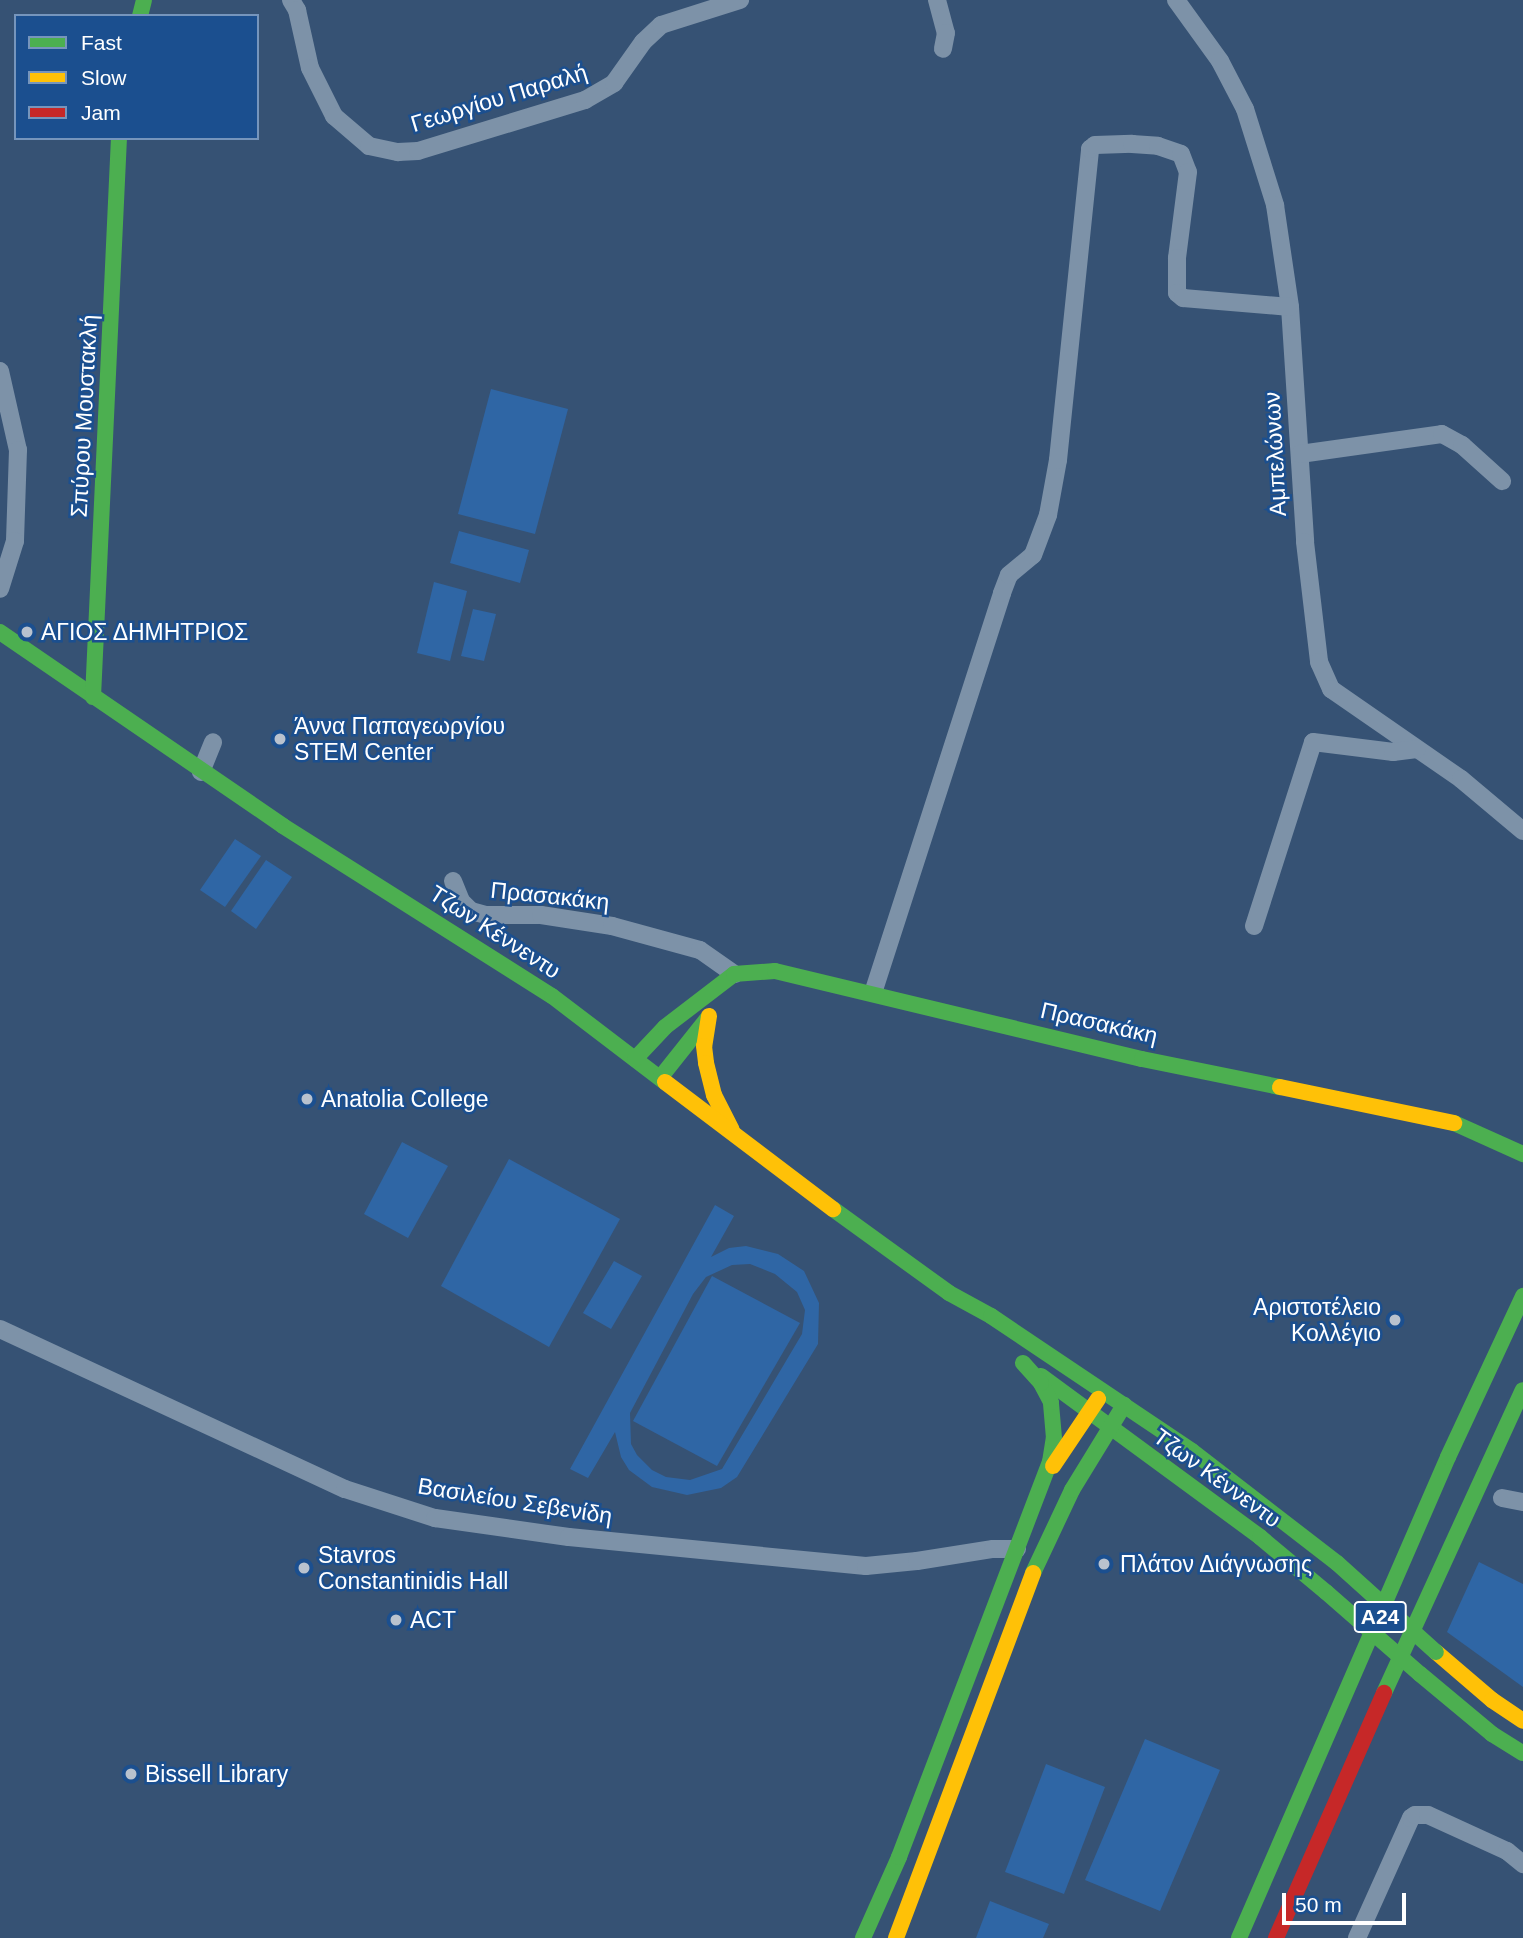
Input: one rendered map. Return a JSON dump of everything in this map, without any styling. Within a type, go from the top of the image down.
[{"type":"main road","name":"Σπύρου Μουστακλή","points":[[93,696],[119,140]]},
{"type":"main road","name":"Τζων Κέννεντυ","points":[[0,632],[283,827],[490,954],[949,1293],[997,1339]]},
{"type":"main road","name":"Πρασακάκη","points":[[728,980],[761,971],[794,974],[1142,1059],[1454,1123]]},
{"type":"main road","points":[[635,1059],[665,1027],[728,980]]},
{"type":"main road","points":[[660,1079],[709,1016],[728,980]]},
{"type":"main road","points":[[709,1016],[704,1046],[706,1063],[714,1095],[734,1135]]},
{"type":"main road","points":[[1454,1123],[1470,1122],[1506,1129]]},
{"type":"main road","points":[[1454,1123],[1523,1154]]},
{"type":"main road","name":"Τζων Κέννεντυ","points":[[949,1293],[991,1316],[1192,1451],[1337,1563],[1492,1700],[1523,1721]]},
{"type":"main road","name":"Α24","points":[[1239,1938],[1475,1397],[1523,1296]]},
{"type":"main road","name":"Τζων Κέννεντυ","points":[[1037,1498],[1052,1454],[1053,1414],[1046,1392],[1018,1359],[1089,1414],[1260,1537],[1492,1734],[1523,1753]]},
{"type":"main road","name":"Α24","points":[[1276,1938],[1475,1490],[1523,1390]]},
{"type":"main road","points":[[863,1938],[899,1857],[1037,1498],[1063,1450],[1102,1391]]},
{"type":"main road","points":[[896,1938],[1039,1557],[1072,1490],[1124,1405]]},
{"type":"main road","points":[[1223,1938],[1291,1798],[1327,1737]]},
{"type":"main road","points":[[1321,1878],[1344,1784]]},
{"type":"street","name":"Γεωργίου Παραλή","points":[[290,0],[297,10],[310,68],[334,116],[369,146],[398,152],[435,146],[585,100],[614,83],[643,42],[661,25],[740,0]]},
{"type":"street","points":[[937,0],[946,33],[943,49]]},
{"type":"street","name":"Αμπελώνων","points":[[1176,0],[1220,61],[1245,109],[1275,205],[1290,307],[1309,597],[1319,662],[1331,689],[1461,779],[1523,831]]},
{"type":"street","points":[[873,993],[1002,593],[1009,575],[1033,555],[1048,515],[1058,460],[1090,149],[1096,145],[1132,144],[1166,148],[1181,154],[1188,173],[1177,258],[1177,293],[1182,298],[1290,307]]},
{"type":"street","points":[[0,371],[18,450],[15,541],[5,560],[0,589]]},
{"type":"street","points":[[1300,454],[1442,434],[1462,445],[1502,481]]},
{"type":"street","points":[[201,772],[213,742]]},
{"type":"street","points":[[1254,926],[1313,742],[1393,752],[1417,749]]},
{"type":"street","name":"Πρασακάκη","points":[[453,881],[461,901],[471,911],[486,915],[541,915],[612,926],[700,950],[728,980]]},
{"type":"street","name":"Βασιλείου Σεβενίδη","points":[[0,1329],[345,1489],[435,1518],[569,1536],[866,1566],[905,1563],[993,1549],[1017,1549]]},
{"type":"street","points":[[1502,1498],[1523,1502]]},
{"type":"street","points":[[1356,1938],[1411,1818],[1415,1815],[1428,1815],[1515,1854],[1523,1864]]},
{"type":"shaded area","points":[[491,389],[568,409],[535,534],[458,514]]},
{"type":"shaded area","points":[[459,531],[529,550],[520,583],[450,563]]},
{"type":"shaded area","points":[[434,582],[467,591],[450,661],[417,653]]},
{"type":"shaded area","points":[[473,609],[496,614],[484,661],[461,656]]},
{"type":"shaded area","points":[[235,839],[261,856],[225,907],[200,890]]},
{"type":"shaded area","points":[[266,860],[292,877],[256,929],[231,911]]},
{"type":"shaded area","points":[[402,1142],[448,1166],[408,1238],[364,1214]]},
{"type":"shaded area","points":[[509,1159],[620,1219],[549,1347],[441,1286]]},
{"type":"shaded area","points":[[715,1205],[734,1216],[711,1257],[729,1248],[746,1246],[778,1254],[804,1271],[819,1303],[818,1344],[737,1477],[721,1488],[687,1495],[652,1487],[629,1470],[621,1457],[615,1432],[588,1478],[570,1469]],"holes":[[[750,1264],[775,1274],[797,1292],[805,1310],[802,1334],[722,1469],[690,1480],[666,1477],[652,1470],[637,1455],[631,1444],[630,1413],[693,1294],[706,1277],[732,1265]]]},
{"type":"shaded area","points":[[614,1261],[642,1276],[611,1329],[583,1313]]},
{"type":"shaded area","points":[[712,1276],[800,1323],[717,1466],[633,1421]]},
{"type":"shaded area","points":[[1479,1562],[1523,1584],[1523,1687],[1447,1632]]},
{"type":"shaded area","points":[[1145,1739],[1220,1770],[1160,1911],[1085,1880]]},
{"type":"shaded area","points":[[1046,1764],[1105,1787],[1064,1894],[1005,1872]]},
{"type":"shaded area","points":[[990,1901],[1049,1924],[1043,1938],[976,1938]]},
{"type":"traffic: fast","points":[[140,14],[144,0]]},
{"type":"traffic: fast","points":[[93,697],[119,140]]},
{"type":"traffic: fast","points":[[0,632],[283,826],[552,996],[665,1082]]},
{"type":"traffic: fast","points":[[635,1059],[665,1027],[734,974],[775,971],[1142,1059],[1280,1087]]},
{"type":"traffic: fast","points":[[660,1078],[707,1019]]},
{"type":"traffic: fast","points":[[1454,1123],[1523,1154]]},
{"type":"traffic: fast","points":[[833,1209],[949,1293],[991,1316],[1192,1451],[1337,1563]]},
{"type":"traffic: fast","points":[[1239,1938],[1448,1457],[1523,1296]]},
{"type":"traffic: fast","points":[[863,1938],[899,1857],[1050,1462],[1054,1438],[1051,1402],[1041,1383],[1023,1363]]},
{"type":"traffic: fast","points":[[1041,1376],[1260,1537],[1326,1592]]},
{"type":"traffic: fast","points":[[1384,1693],[1523,1390]]},
{"type":"traffic: fast","points":[[1033,1573],[1072,1490],[1124,1405]]},
{"type":"traffic: fast","points":[[1337,1563],[1436,1652]]},
{"type":"traffic: fast","points":[[1326,1592],[1420,1674]]},
{"type":"traffic: fast","points":[[1420,1674],[1492,1734],[1523,1753]]},
{"type":"traffic: slow","points":[[709,1016],[704,1046],[706,1063],[714,1095],[732,1130]]},
{"type":"traffic: slow","points":[[665,1082],[833,1209]]},
{"type":"traffic: slow","points":[[1280,1087],[1454,1123]]},
{"type":"traffic: slow","points":[[1053,1466],[1098,1399]]},
{"type":"traffic: slow","points":[[896,1938],[1033,1573]]},
{"type":"traffic: slow","points":[[1436,1652],[1492,1700],[1523,1721]]},
{"type":"traffic: jam","points":[[1276,1938],[1384,1693]]},
{"type":"place","name":"ΑΓΙΟΣ ΔΗΜΗΤΡΙΟΣ","points":[[27,632]]},
{"type":"place","name":"Άννα Παπαγεωργίου STEM Center","points":[[280,739]]},
{"type":"place","name":"Anatolia College","points":[[307,1099]]},
{"type":"place","name":"Αριστοτέλειο Κολλέγιο","points":[[1395,1320]]},
{"type":"place","name":"Πλάτον Διάγνωσης","points":[[1104,1564]]},
{"type":"place","name":"Stavros Constantinidis Hall","points":[[304,1568]]},
{"type":"place","name":"ACT","points":[[396,1620]]},
{"type":"place","name":"Bissell Library","points":[[131,1774]]}]
